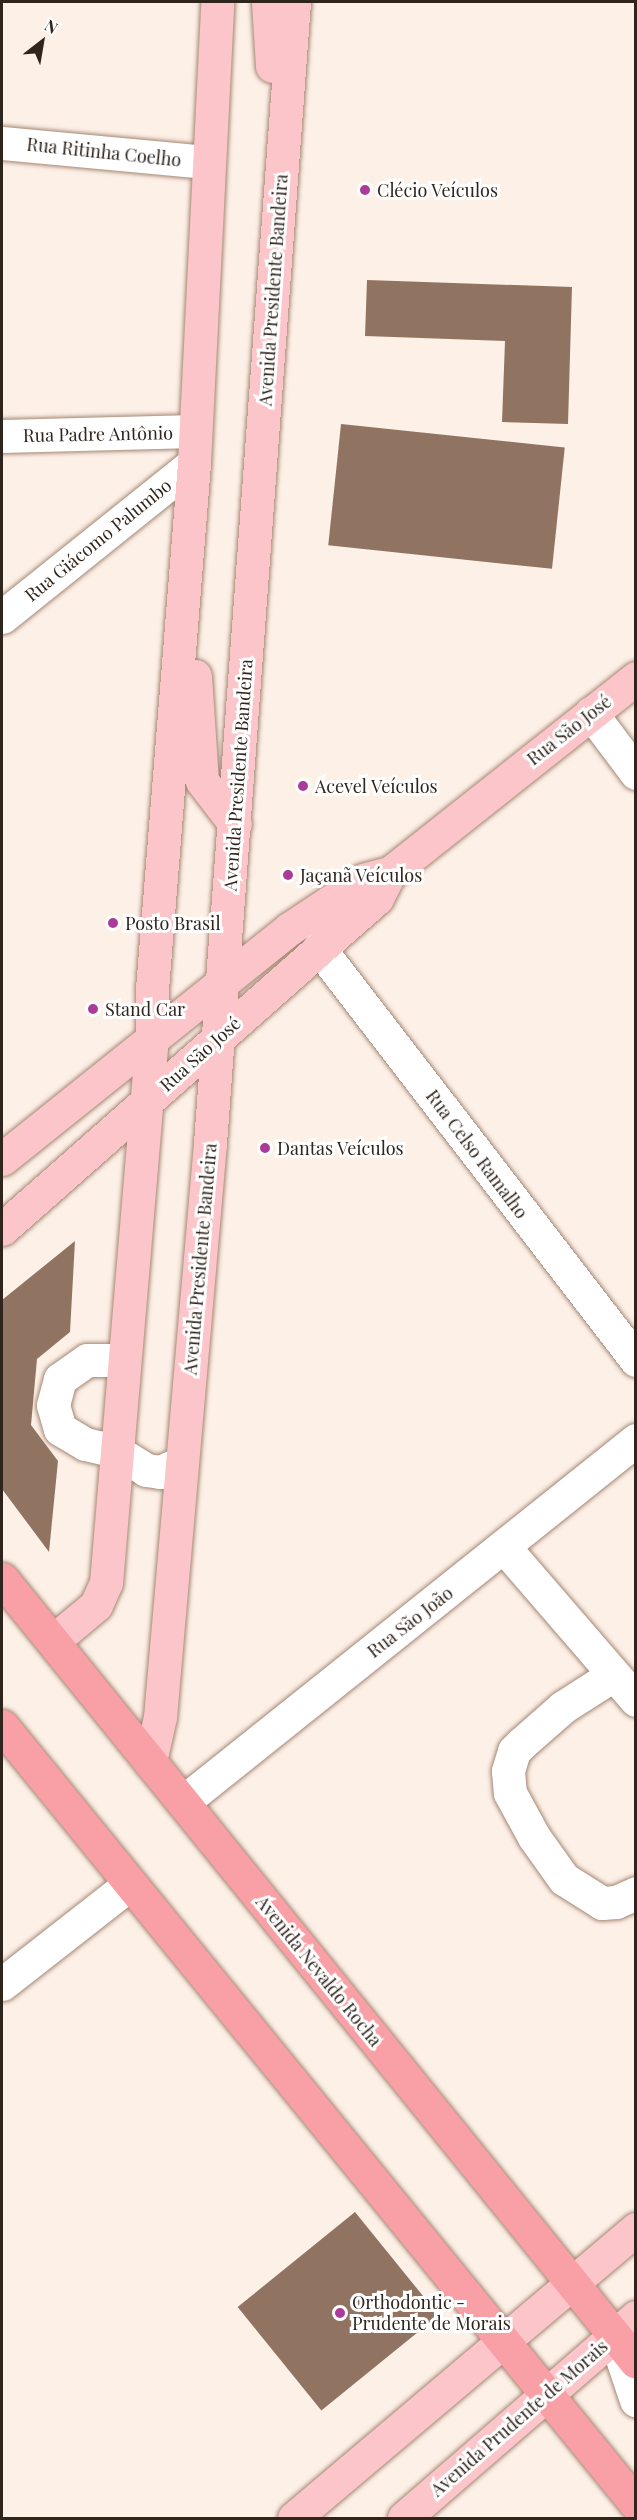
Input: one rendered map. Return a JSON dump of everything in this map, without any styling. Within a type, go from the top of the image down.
[{"type":"highway","name":"Avenida Nevaldo Rocha","points":[[2,1579],[571,2284],[625,2326],[636,2362]]},
{"type":"highway","points":[[2,1726],[636,2504]]},
{"type":"main road","points":[[52,1641],[96,1605],[106,1583],[147,1102],[152,1036],[152,989],[188,548],[195,447],[206,162],[217,2]]},
{"type":"main road","points":[[268,2],[282,175]]},
{"type":"main road","name":"Avenida Presidente Bandeira","points":[[150,1762],[160,1717],[183,1462],[235,824],[294,2]]},
{"type":"main road","points":[[188,548],[202,781],[235,824]]},
{"type":"main road","name":"Rua São José","points":[[2,1159],[152,1036],[289,929],[354,886],[390,873],[636,678]]},
{"type":"main road","name":"Rua São José","points":[[2,1229],[377,898],[390,873]]},
{"type":"main road","points":[[294,2518],[636,2229]]},
{"type":"main road","name":"Avenida Prudente de Morais","points":[[404,2518],[625,2326]]},
{"type":"street","name":"Rua Ritinha Coelho","points":[[2,142],[206,162]]},
{"type":"street","name":"Rua Padre Antônio","points":[[2,436],[195,447]]},
{"type":"street","name":"Rua Giácomo Palumbo","points":[[2,617],[195,447]]},
{"type":"street","points":[[591,713],[636,773]]},
{"type":"street","name":"Rua Celso Ramalho","points":[[320,948],[636,1360]]},
{"type":"street","points":[[124,1360],[87,1360],[76,1364],[60,1379],[52,1405],[54,1417],[66,1433],[85,1444],[116,1451],[146,1470],[160,1472],[183,1462]]},
{"type":"street","name":"Rua São João","points":[[183,1802],[636,1440]]},
{"type":"street","points":[[504,1547],[636,1700]]},
{"type":"street","points":[[614,1675],[563,1707],[514,1751],[508,1772],[510,1793],[534,1837],[564,1879],[602,1903],[616,1902],[636,1893]]},
{"type":"street","points":[[2,1984],[130,1884]]},
{"type":"street","points":[[625,2326],[636,2400]]},
{"type":"building","points":[[367,280],[572,287],[568,424],[502,422],[505,341],[365,336]]},
{"type":"building","points":[[341,424],[565,448],[552,569],[328,545]]},
{"type":"building","points":[[75,1241],[70,1332],[37,1359],[31,1425],[58,1461],[49,1552],[2,1489],[2,1300]]},
{"type":"building","name":"Orthodontic - Prudente de Morais","points":[[355,2212],[439,2315],[321,2410],[238,2307]]},
{"type":"place","name":"Clécio Veículos","points":[[365,190]]},
{"type":"place","name":"Acevel Veículos","points":[[303,786]]},
{"type":"place","name":"Jaçanã Veículos","points":[[288,875]]},
{"type":"place","name":"Posto Brasil","points":[[113,923]]},
{"type":"place","name":"Stand Car","points":[[93,1009]]},
{"type":"place","name":"Dantas Veículos","points":[[265,1148]]},
{"type":"place","name":"Orthodontic - Prudente de Morais","points":[[340,2313]]}]
